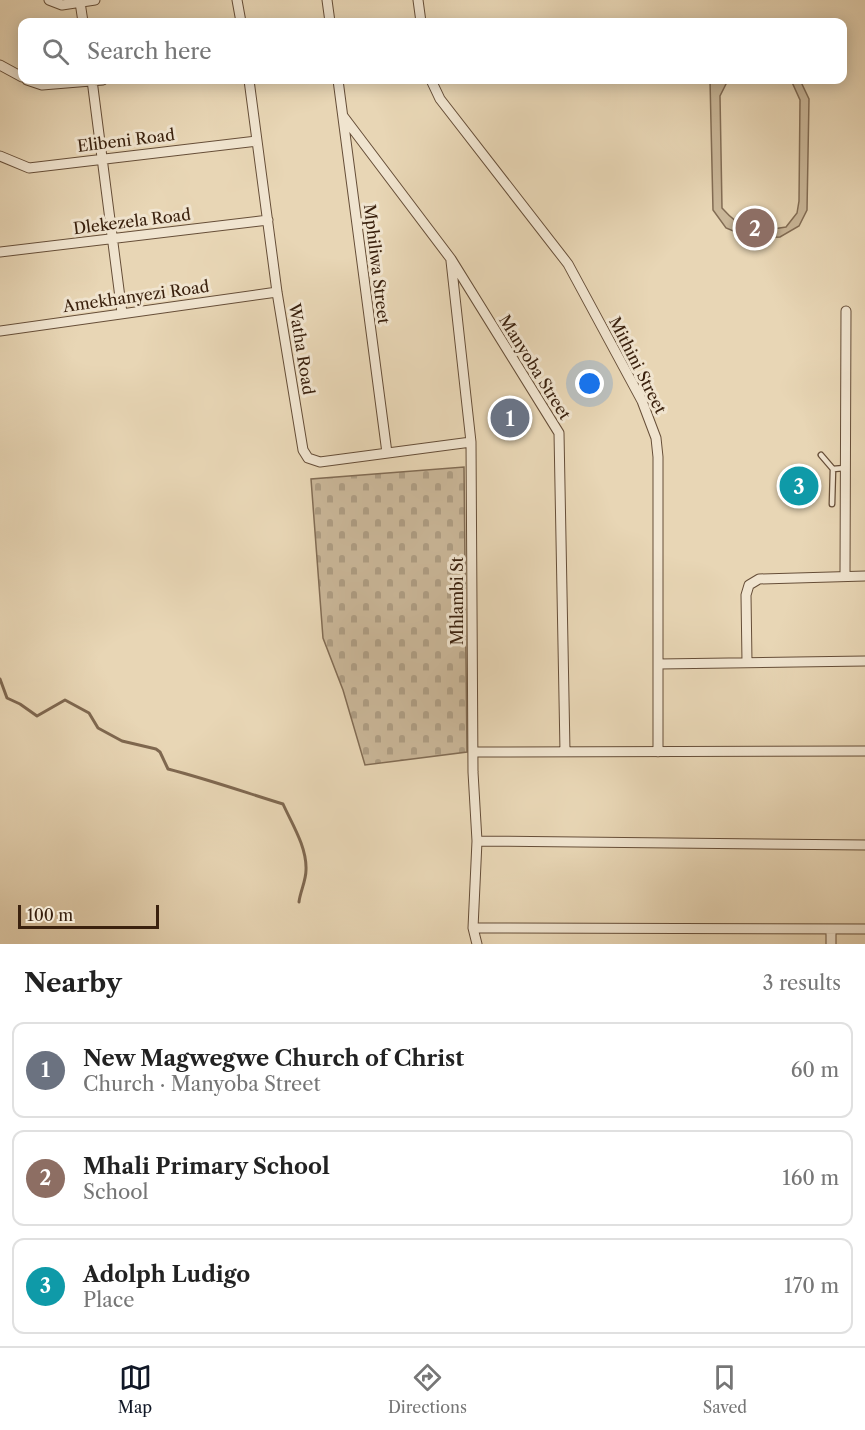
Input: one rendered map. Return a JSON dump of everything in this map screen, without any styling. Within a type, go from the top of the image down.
[{"type":"street","points":[[49,0],[62,5],[95,0]]},
{"type":"street","points":[[237,0],[240,18]]},
{"type":"street","points":[[327,0],[329,18]]},
{"type":"street","points":[[418,0],[420,18]]},
{"type":"street","points":[[80,2],[82,18]]},
{"type":"street","points":[[0,65],[18,75]]},
{"type":"street","points":[[37,84],[42,86],[59,84]]},
{"type":"street","points":[[92,84],[122,313]]},
{"type":"street","name":"Watha Road","points":[[250,84],[277,292],[303,450],[308,458],[320,462],[471,442]]},
{"type":"street","name":"Mphiliwa Street","points":[[339,84],[387,453]]},
{"type":"street","name":"Mithini Street","points":[[433,84],[440,99],[568,264],[649,417],[656,438],[658,457],[658,752]]},
{"type":"street","name":"Manyoba Street","points":[[344,116],[451,259],[559,433],[565,751]]},
{"type":"street","name":"Elibeni Road","points":[[0,156],[29,168],[257,141]]},
{"type":"street","name":"Dlekezela Road","points":[[0,252],[268,220]]},
{"type":"street","name":"Mhlambi St","points":[[451,259],[471,442],[473,752],[477,841],[473,928],[477,944]]},
{"type":"street","name":"Amekhanyezi Road","points":[[0,331],[277,292]]},
{"type":"street","points":[[845,576],[846,311]]},
{"type":"street","points":[[747,662],[746,595],[749,585],[759,579],[865,576]]},
{"type":"street","points":[[659,664],[865,661]]},
{"type":"street","points":[[473,752],[865,751]]},
{"type":"street","points":[[477,841],[865,845]]},
{"type":"street","points":[[473,928],[865,929]]},
{"type":"street","points":[[831,929],[831,944]]},
{"type":"lane","points":[[822,455],[832,469],[832,504]]},
{"type":"lane","points":[[832,469],[845,468]]},
{"type":"green space","points":[[710,84],[726,84],[720,96],[722,208],[744,226],[766,230],[786,227],[797,213],[800,100],[793,84],[802,84],[809,99],[807,210],[799,226],[780,237],[750,238],[726,228],[713,210]]},
{"type":"green space","points":[[464,467],[467,752],[365,765],[343,690],[323,638],[311,479]]},
{"type":"waterway","points":[[0,679],[7,698],[37,716],[65,700],[89,713],[98,728],[122,741],[156,749],[160,752],[168,769],[283,804],[298,836],[306,861],[306,874],[299,902]]},
{"type":"place","name":"Mhali Primary School","points":[[755,228]]},
{"type":"place","name":"New Magwegwe Church of Christ","points":[[510,418]]},
{"type":"place","name":"Adolph Ludigo","points":[[799,486]]}]
